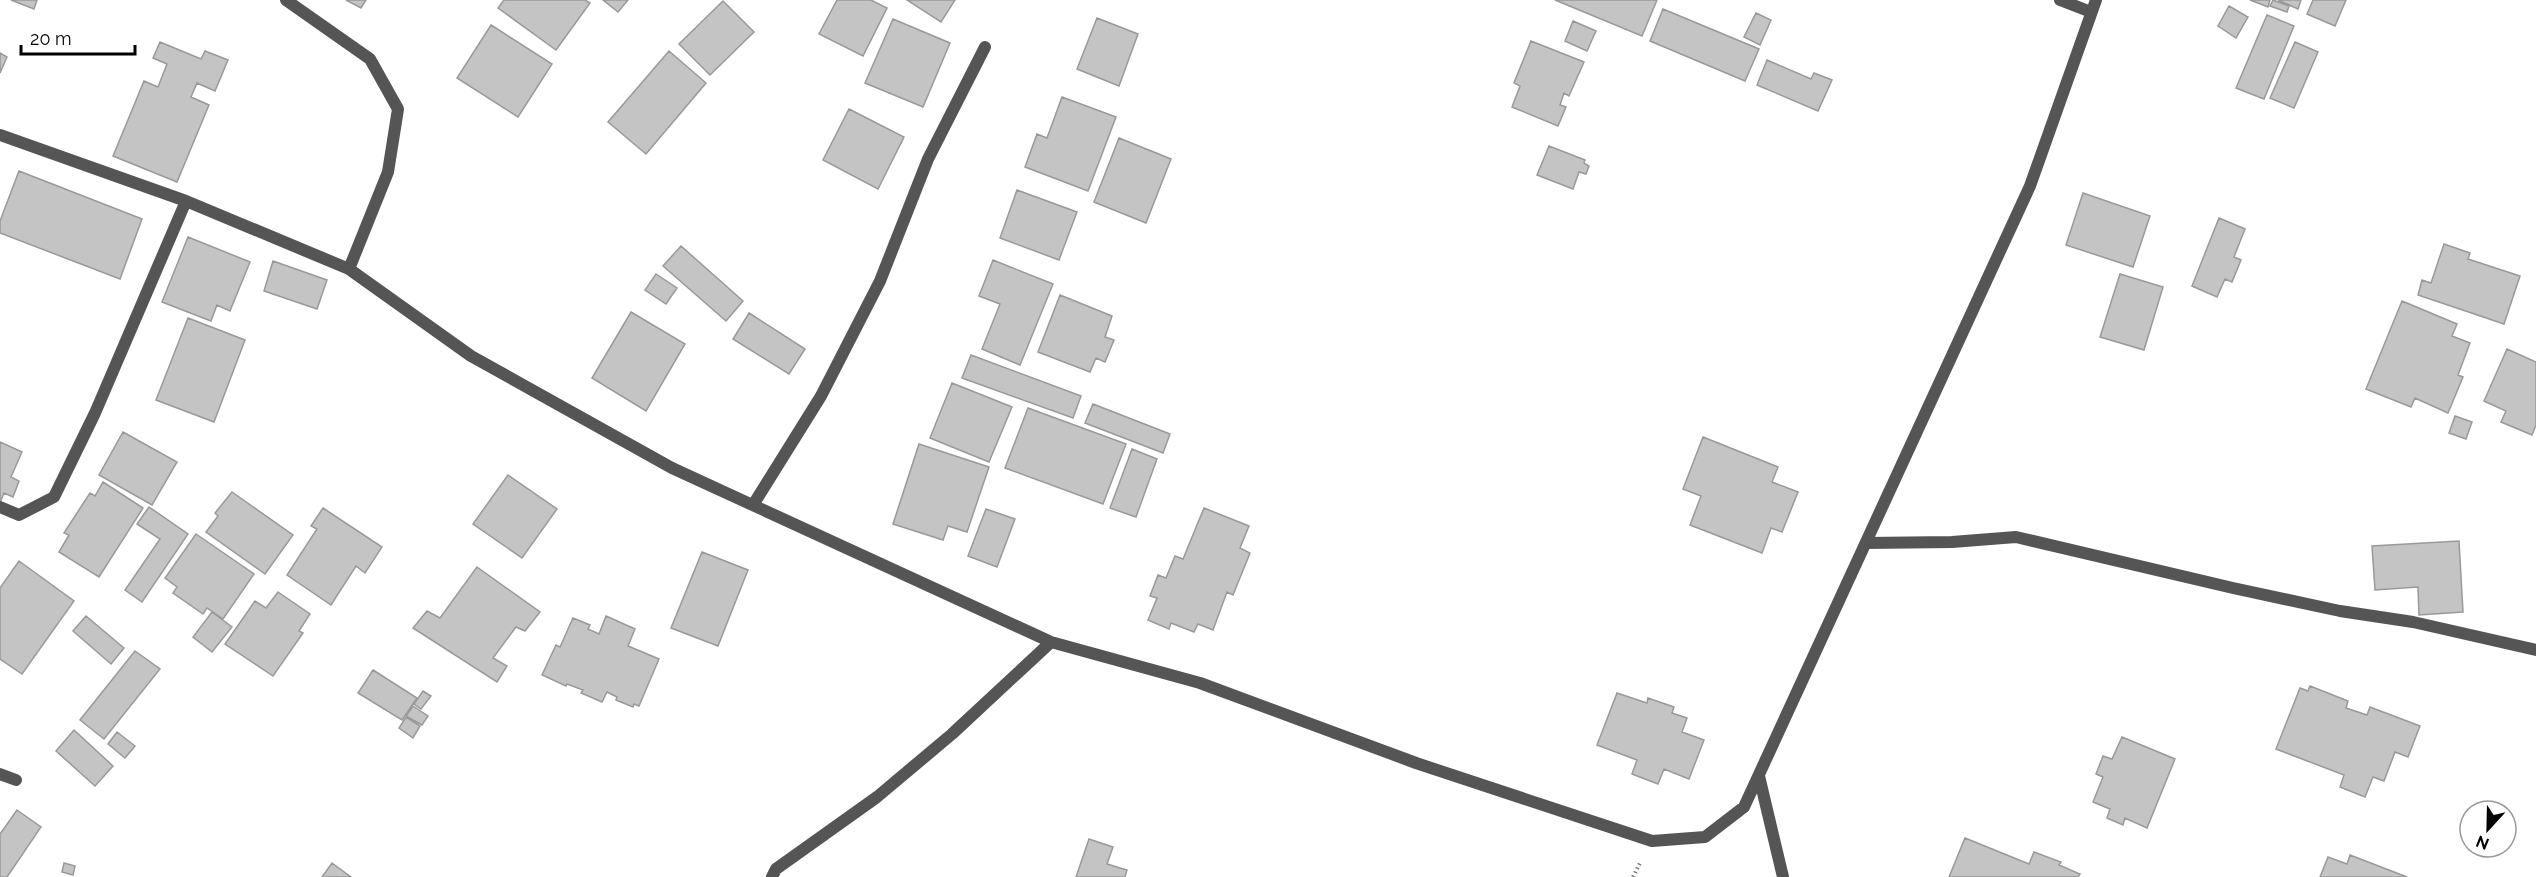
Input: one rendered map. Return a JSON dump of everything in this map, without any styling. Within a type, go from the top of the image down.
[{"type":"street","points":[[286,0],[370,59],[398,109],[388,172],[349,269]]},
{"type":"street","points":[[2060,0],[2091,12]]},
{"type":"street","points":[[0,135],[186,201],[349,269],[471,356],[672,468],[1051,642],[1200,683],[1416,763],[1652,841],[1705,837],[1744,807],[2030,186],[2096,0]]},
{"type":"street","points":[[753,505],[821,396],[880,281],[928,159],[986,48]]},
{"type":"street","points":[[0,507],[19,515],[54,497],[95,413],[186,201]]},
{"type":"street","points":[[1866,543],[1952,542],[2016,537],[2233,588],[2340,611],[2414,622],[2536,650]]},
{"type":"street","points":[[772,877],[776,869],[877,797],[952,734],[1051,642]]},
{"type":"street","points":[[0,774],[16,780]]},
{"type":"street","points":[[1759,776],[1783,877]]},
{"type":"building","points":[[11,0],[37,0],[34,9]]},
{"type":"building","points":[[346,0],[366,0],[361,8]]},
{"type":"building","points":[[504,0],[585,0],[590,3],[556,50],[498,8]]},
{"type":"building","points":[[603,0],[628,0],[618,12]]},
{"type":"building","points":[[837,0],[871,0],[887,8],[863,56],[819,34]]},
{"type":"building","points":[[907,0],[955,0],[941,22]]},
{"type":"building","points":[[1555,0],[1657,0],[1642,36]]},
{"type":"building","points":[[2250,0],[2270,0],[2268,7]]},
{"type":"building","points":[[2273,0],[2289,6],[2287,12],[2270,6]]},
{"type":"building","points":[[2278,0],[2301,0],[2298,9]]},
{"type":"building","points":[[2313,0],[2346,0],[2335,26],[2307,14]]},
{"type":"building","points":[[723,1],[754,32],[710,75],[679,44]]},
{"type":"building","points":[[2229,6],[2248,17],[2236,38],[2218,26]]},
{"type":"building","points":[[1663,9],[1759,49],[1745,81],[1650,41]]},
{"type":"building","points":[[1756,13],[1771,20],[1760,45],[1744,37]]},
{"type":"building","points":[[2267,15],[2294,26],[2264,99],[2236,88]]},
{"type":"building","points":[[1097,18],[1138,34],[1119,86],[1077,69]]},
{"type":"building","points":[[893,19],[950,43],[923,107],[865,83]]},
{"type":"building","points":[[1573,21],[1596,31],[1587,51],[1565,41]]},
{"type":"building","points":[[491,25],[552,64],[518,117],[457,78]]},
{"type":"building","points":[[1531,41],[1584,62],[1569,96],[1564,93],[1560,105],[1566,107],[1558,126],[1512,107],[1520,86],[1514,83]]},
{"type":"building","points":[[160,42],[201,59],[205,51],[228,60],[215,91],[197,83],[191,97],[209,105],[177,182],[113,156],[144,81],[158,87],[167,64],[153,58]]},
{"type":"building","points":[[2295,42],[2318,52],[2294,108],[2270,98]]},
{"type":"building","points":[[669,51],[706,83],[646,154],[608,122]]},
{"type":"building","points":[[0,53],[7,57],[0,73]]},
{"type":"building","points":[[1767,60],[1811,79],[1814,73],[1832,80],[1818,111],[1757,85]]},
{"type":"building","points":[[1062,97],[1116,117],[1088,191],[1025,167],[1037,134],[1047,138]]},
{"type":"building","points":[[849,109],[904,137],[878,189],[823,160]]},
{"type":"building","points":[[1119,138],[1171,159],[1146,223],[1094,202]]},
{"type":"building","points":[[1549,146],[1585,160],[1584,163],[1589,166],[1586,174],[1579,172],[1573,189],[1537,175]]},
{"type":"building","points":[[19,171],[142,219],[120,279],[0,233],[0,221]]},
{"type":"building","points":[[1017,190],[1077,212],[1059,260],[1000,238]]},
{"type":"building","points":[[2083,193],[2150,216],[2133,267],[2066,245]]},
{"type":"building","points":[[2219,218],[2245,229],[2234,257],[2241,260],[2232,282],[2225,279],[2217,297],[2192,286]]},
{"type":"building","points":[[188,237],[250,262],[230,311],[217,305],[211,321],[162,302]]},
{"type":"building","points":[[2444,244],[2470,253],[2468,259],[2520,276],[2504,324],[2418,295],[2422,280],[2431,283]]},
{"type":"building","points":[[681,246],[743,301],[726,321],[663,266]]},
{"type":"building","points":[[993,260],[1053,284],[1020,365],[982,349],[1000,304],[979,296]]},
{"type":"building","points":[[273,261],[327,280],[317,309],[264,291]]},
{"type":"building","points":[[656,274],[677,288],[666,304],[645,290]]},
{"type":"building","points":[[2120,274],[2163,287],[2144,350],[2100,337]]},
{"type":"building","points":[[1060,295],[1112,316],[1105,337],[1114,340],[1105,362],[1096,358],[1090,372],[1038,352]]},
{"type":"building","points":[[2402,301],[2457,324],[2452,336],[2470,343],[2458,375],[2463,377],[2448,413],[2415,398],[2411,407],[2366,389]]},
{"type":"building","points":[[631,312],[685,344],[646,411],[592,378]]},
{"type":"building","points":[[749,313],[805,349],[789,374],[733,339]]},
{"type":"building","points":[[188,318],[245,340],[214,422],[156,400]]},
{"type":"building","points":[[2507,349],[2536,362],[2536,425],[2532,435],[2501,422],[2506,411],[2484,401]]},
{"type":"building","points":[[971,355],[1081,396],[1073,418],[962,378]]},
{"type":"building","points":[[952,383],[1012,407],[989,462],[930,438]]},
{"type":"building","points":[[1093,404],[1170,434],[1163,453],[1085,423]]},
{"type":"building","points":[[1028,408],[1126,444],[1103,504],[1005,468]]},
{"type":"building","points":[[2455,416],[2472,422],[2466,439],[2449,433]]},
{"type":"building","points":[[123,432],[177,462],[152,505],[99,475]]},
{"type":"building","points":[[1703,437],[1778,467],[1772,482],[1798,492],[1782,532],[1771,528],[1762,553],[1690,525],[1701,496],[1683,489]]},
{"type":"building","points":[[0,442],[22,452],[11,477],[19,481],[13,497],[4,493],[0,503]]},
{"type":"building","points":[[919,444],[989,467],[967,532],[948,526],[943,540],[893,524]]},
{"type":"building","points":[[1132,449],[1157,459],[1136,517],[1110,508]]},
{"type":"building","points":[[508,475],[557,509],[522,558],[473,524]]},
{"type":"building","points":[[103,482],[143,508],[99,577],[59,552],[69,535],[64,533],[90,493],[95,496]]},
{"type":"building","points":[[232,492],[293,535],[265,574],[206,532],[218,516],[215,513]]},
{"type":"building","points":[[149,507],[188,534],[142,602],[125,590],[160,539],[137,524]]},
{"type":"building","points":[[323,508],[382,547],[365,573],[356,566],[331,605],[287,575],[317,529],[311,526]]},
{"type":"building","points":[[1204,508],[1249,526],[1240,548],[1250,553],[1233,595],[1227,592],[1213,630],[1198,624],[1194,632],[1171,623],[1169,629],[1148,620],[1157,598],[1150,596],[1158,575],[1166,578],[1175,556],[1183,559]]},
{"type":"building","points":[[986,509],[1015,519],[997,567],[968,556]]},
{"type":"building","points":[[196,534],[254,574],[223,619],[207,608],[203,614],[173,593],[177,587],[165,578]]},
{"type":"building","points":[[2459,541],[2463,612],[2419,615],[2418,587],[2375,590],[2372,546]]},
{"type":"building","points":[[702,552],[748,570],[718,646],[671,628]]},
{"type":"building","points":[[19,561],[74,601],[22,674],[0,659],[0,588]]},
{"type":"building","points":[[477,567],[540,612],[525,631],[516,627],[493,658],[507,666],[497,682],[413,628],[427,611],[440,618]]},
{"type":"building","points":[[278,592],[310,614],[299,631],[303,633],[273,676],[225,644],[255,601],[266,608]]},
{"type":"building","points":[[212,612],[232,627],[212,652],[193,637]]},
{"type":"building","points":[[86,616],[124,648],[111,664],[73,631]]},
{"type":"building","points":[[606,616],[635,629],[628,646],[659,659],[639,706],[634,704],[633,707],[616,700],[617,697],[607,692],[602,702],[581,693],[583,690],[567,684],[566,686],[542,675],[556,645],[560,647],[573,618],[590,625],[588,629],[599,634]]},
{"type":"building","points":[[135,651],[160,669],[104,739],[80,720]]},
{"type":"building","points":[[373,670],[417,698],[402,720],[358,693]]},
{"type":"building","points":[[2310,686],[2348,701],[2346,708],[2367,715],[2370,707],[2420,726],[2408,757],[2395,752],[2384,781],[2373,777],[2365,797],[2340,787],[2344,775],[2276,749],[2300,688],[2308,691]]},
{"type":"building","points":[[423,691],[431,696],[421,709],[414,704]]},
{"type":"building","points":[[1617,693],[1647,703],[1648,698],[1674,707],[1672,713],[1687,718],[1682,732],[1704,740],[1689,779],[1664,769],[1658,784],[1632,774],[1637,760],[1597,745]]},
{"type":"building","points":[[413,706],[428,716],[422,725],[406,716]]},
{"type":"building","points":[[406,717],[420,726],[413,738],[399,728]]},
{"type":"building","points":[[74,730],[113,766],[95,786],[56,751]]},
{"type":"building","points":[[117,732],[135,746],[125,758],[108,744]]},
{"type":"building","points":[[2122,737],[2175,759],[2147,828],[2125,818],[2123,825],[2107,818],[2110,809],[2093,802],[2103,777],[2096,774],[2103,756],[2112,759]]},
{"type":"building","points":[[17,810],[41,827],[7,877],[0,877],[0,834]]},
{"type":"building","points":[[1965,838],[2029,864],[2034,852],[2061,862],[2059,865],[2080,874],[2078,877],[1949,877]]},
{"type":"building","points":[[1089,839],[1113,847],[1107,864],[1127,870],[1125,877],[1076,877]]},
{"type":"building","points":[[2350,855],[2407,877],[2320,877],[2328,857],[2347,864]]},
{"type":"building","points":[[64,863],[75,866],[73,875],[62,872]]},
{"type":"building","points":[[332,863],[351,877],[322,877]]}]
